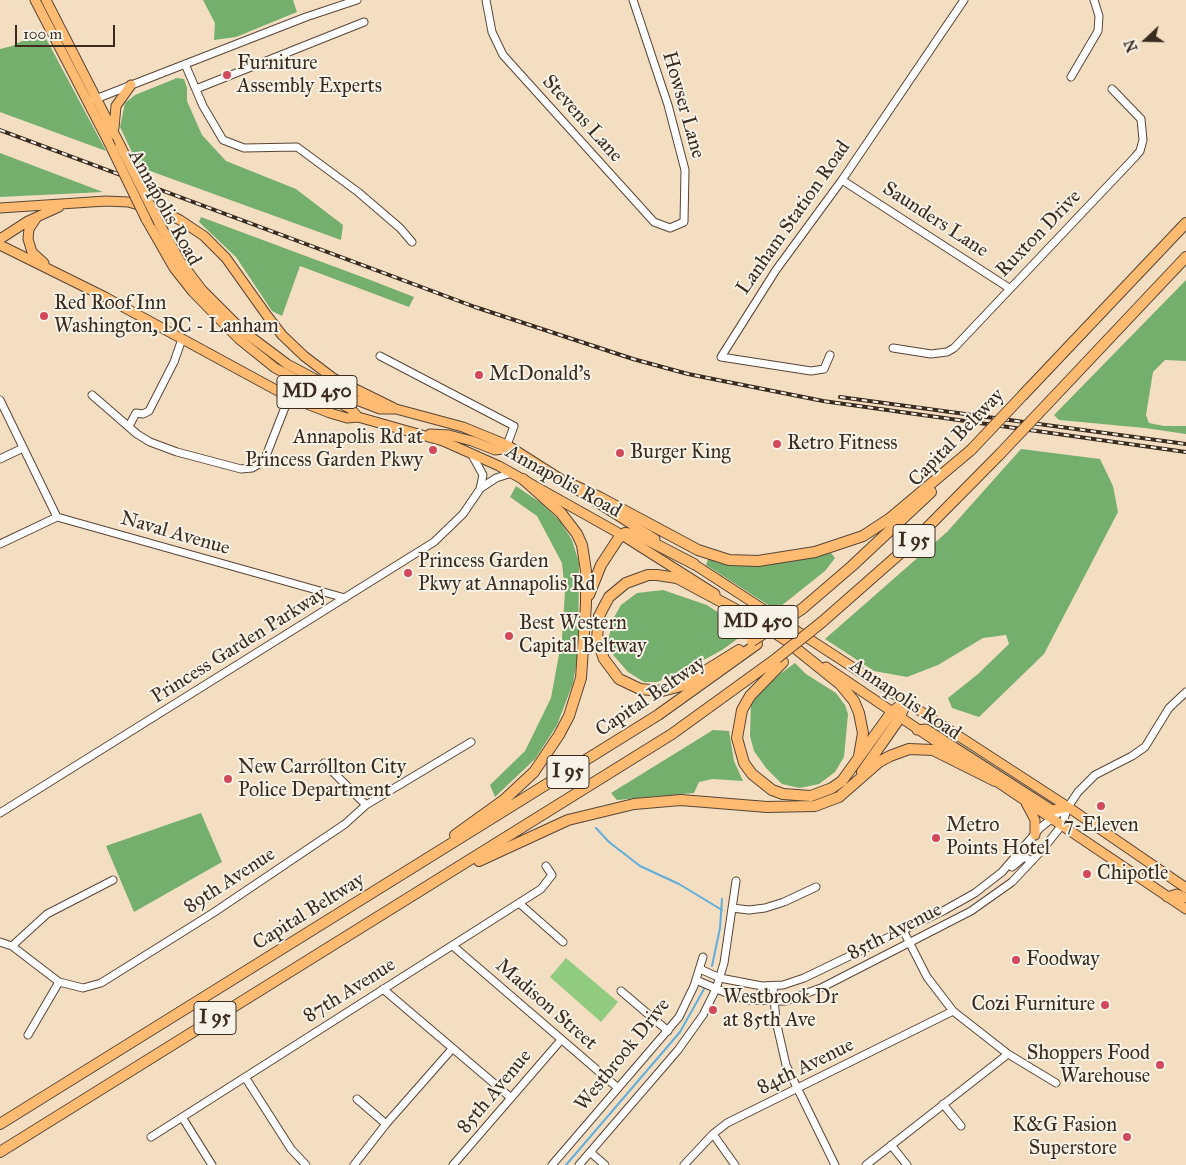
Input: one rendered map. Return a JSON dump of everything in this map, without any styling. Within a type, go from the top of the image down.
[{"type":"highway","name":"Capital Beltway","points":[[0,1124],[658,715],[802,609],[896,525],[971,450],[1186,223]]},
{"type":"highway","name":"Capital Beltway","points":[[0,1152],[672,734],[780,660],[913,542],[1000,454],[1186,257]]},
{"type":"highway","points":[[573,486],[599,497],[698,550],[729,560],[758,561],[815,552],[863,536],[889,519],[971,450]]},
{"type":"highway","points":[[374,892],[506,799],[547,756],[569,716],[581,678],[586,604],[585,556],[577,534],[561,513],[523,479]]},
{"type":"highway","points":[[586,604],[601,565],[622,536],[630,533],[636,534],[694,564]]},
{"type":"highway","points":[[748,616],[677,578],[648,575],[626,582],[609,597],[599,616],[597,639],[604,660],[619,678],[640,689],[651,691],[672,690],[690,682],[755,643]]},
{"type":"highway","points":[[789,643],[840,684],[854,701],[859,713],[863,733],[859,759]]},
{"type":"highway","points":[[780,660],[750,696],[742,710],[738,724],[740,751],[752,774],[772,790],[783,794],[811,796],[832,788],[842,781],[906,701]]},
{"type":"highway","points":[[856,781],[895,716]]},
{"type":"highway","points":[[430,884],[551,826],[610,808],[681,800],[808,807],[839,797],[856,781],[890,756],[916,749],[934,750],[995,781]]},
{"type":"main road","name":"Annapolis Road","points":[[35,0],[146,218],[174,268],[222,323],[275,368],[351,409],[358,417],[469,451],[523,479],[622,536],[789,643],[895,716],[1062,824],[1186,909]]},
{"type":"main road","name":"Annapolis Road","points":[[46,0],[98,98],[170,245],[202,290],[225,315],[260,345],[287,364],[337,392],[380,408],[463,426],[507,445],[906,701],[1068,807],[1186,888]]},
{"type":"main road","points":[[114,133],[116,106],[130,85]]},
{"type":"main road","points":[[0,208],[128,202],[164,212],[194,228],[226,258],[282,335],[304,356],[333,378],[396,410]]},
{"type":"main road","points":[[0,239],[39,215],[77,203]]},
{"type":"main road","points":[[39,215],[30,228],[28,244],[34,255],[55,271]]},
{"type":"main road","points":[[0,245],[55,271],[289,397],[347,418],[358,417]]},
{"type":"main road","points":[[413,433],[449,435],[495,450],[503,449],[507,445]]},
{"type":"main road","points":[[916,730],[926,729],[1052,810],[1068,807]]},
{"type":"main road","points":[[1022,798],[1035,820],[1035,835]]},
{"type":"main road","points":[[1167,897],[1177,894],[1186,898]]},
{"type":"street","points":[[88,102],[306,17],[357,0]]},
{"type":"street","name":"Stevens Lane","points":[[486,0],[498,46],[535,92],[654,222],[670,228],[684,222]]},
{"type":"street","name":"Howser Lane","points":[[633,0],[682,154],[686,179],[684,222]]},
{"type":"street","name":"Lanham Station Road","points":[[830,355],[824,368],[811,371],[721,358],[776,270],[842,180],[964,0]]},
{"type":"street","points":[[1071,77],[1098,31],[1099,16],[1094,0]]},
{"type":"street","points":[[196,89],[364,22]]},
{"type":"street","points":[[185,64],[213,126],[223,140],[244,148],[297,147],[358,192],[400,228],[412,242]]},
{"type":"street","name":"Ruxton Drive","points":[[893,348],[931,354],[951,350],[1069,228],[1140,151],[1144,134],[1141,118],[1112,90]]},
{"type":"street","name":"Saunders Lane","points":[[842,180],[1010,288]]},
{"type":"street","points":[[129,426],[136,413],[143,414],[149,411],[174,362],[182,339]]},
{"type":"street","points":[[380,356],[514,426],[507,445]]},
{"type":"street","points":[[92,395],[143,438],[177,452],[241,469],[252,468],[264,461],[289,397]]},
{"type":"street","points":[[0,400],[57,517],[0,544]]},
{"type":"street","points":[[0,459],[23,448]]},
{"type":"street","points":[[469,451],[483,474],[480,488]]},
{"type":"street","name":"Princess Garden Parkway","points":[[0,813],[401,564],[450,529],[464,514],[480,488],[496,478],[512,473]]},
{"type":"street","name":"Naval Avenue","points":[[57,517],[345,598]]},
{"type":"street","name":"85th Avenue","points":[[700,969],[720,978],[752,985],[773,986],[804,978],[960,902],[999,875],[1052,818],[1068,807],[1095,775],[1132,756],[1145,747],[1167,711],[1186,692]]},
{"type":"street","name":"89th Avenue","points":[[0,942],[12,946],[59,982],[83,988],[101,983],[213,913],[345,824],[366,805],[471,742]]},
{"type":"street","points":[[324,763],[366,805]]},
{"type":"street","name":"85th Avenue","points":[[696,980],[749,1000],[774,1002],[808,994],[909,944],[983,903],[1012,882],[1032,861],[1062,824],[1068,807]]},
{"type":"street","points":[[999,875],[1024,857],[1032,861]]},
{"type":"street","name":"87th Avenue","points":[[151,1137],[453,946],[547,884],[552,876],[546,866]]},
{"type":"street","points":[[12,946],[47,914],[113,880]]},
{"type":"street","name":"Westbrook Drive","points":[[579,1165],[689,1037],[716,989],[730,932],[736,881]]},
{"type":"street","points":[[732,908],[749,910],[765,908],[784,902],[816,886]]},
{"type":"street","points":[[519,903],[563,942]]},
{"type":"street","points":[[903,930],[927,978],[952,1011],[1008,1054],[1056,1083]]},
{"type":"street","name":"Madison Street","points":[[453,946],[618,1088]]},
{"type":"street","name":"Westbrook Drive","points":[[552,1165],[668,1031],[684,1006],[696,980],[703,957]]},
{"type":"street","points":[[28,1035],[59,982]]},
{"type":"street","points":[[773,986],[783,1056],[835,1165]]},
{"type":"street","points":[[383,989],[510,1097]]},
{"type":"street","points":[[621,991],[668,1031]]},
{"type":"street","name":"84th Avenue","points":[[684,1165],[713,1134],[727,1124],[952,1011]]},
{"type":"street","name":"85th Avenue","points":[[453,1165],[561,1040]]},
{"type":"street","points":[[354,1165],[386,1124],[452,1049]]},
{"type":"street","points":[[866,1165],[1008,1054]]},
{"type":"street","points":[[245,1077],[291,1149],[306,1165]]},
{"type":"street","points":[[357,1099],[386,1124]]},
{"type":"street","points":[[943,1104],[961,1126]]},
{"type":"street","points":[[182,1117],[212,1165]]},
{"type":"street","points":[[713,1134],[735,1165]]},
{"type":"street","points":[[891,1145],[908,1165]]},
{"type":"street","points":[[590,1152],[605,1165]]},
{"type":"green space","points":[[203,0],[293,0],[297,12],[236,37],[214,40],[215,23]]},
{"type":"green space","points":[[42,31],[106,151],[0,112],[0,49],[12,46]]},
{"type":"green space","points":[[177,78],[184,79],[187,88],[187,101],[202,135],[226,161],[296,189],[343,225],[341,240],[139,167],[120,127],[125,103],[135,95]]},
{"type":"green space","points":[[0,153],[103,192],[0,197]]},
{"type":"green space","points":[[201,217],[414,297],[409,307],[300,266],[282,316],[272,311],[236,257],[199,222]]},
{"type":"green space","points":[[1186,280],[1186,361],[1165,360],[1153,372],[1146,415],[1149,423],[1164,426],[1186,426],[1186,434],[1059,420],[1054,415]]},
{"type":"green space","points":[[1021,449],[1100,459],[1113,486],[1118,512],[1044,654],[979,717],[952,708],[948,698],[978,674],[1009,644],[1006,635],[983,638],[938,665],[907,677],[874,671],[825,639],[947,532]]},
{"type":"green space","points":[[516,486],[541,503],[560,521],[572,540],[579,563],[578,653],[573,683],[557,725],[535,759],[495,797],[490,785],[525,751],[551,698],[562,638],[565,592],[562,563],[537,516],[510,497]]},
{"type":"green space","points":[[831,553],[835,558],[825,571],[776,610],[706,565],[708,559],[740,566]]},
{"type":"green space","points":[[663,590],[707,605],[747,632],[722,650],[678,674],[657,682],[644,682],[628,672],[614,656],[608,641],[613,619],[621,605],[637,593]]},
{"type":"green space","points":[[795,663],[806,674],[836,693],[845,705],[848,714],[844,757],[835,772],[819,784],[800,788],[782,784],[766,768],[754,751],[750,736],[751,701],[765,685]]},
{"type":"green space","points":[[713,730],[729,731],[734,761],[743,781],[712,779],[699,782],[694,793],[617,800],[611,793]]},
{"type":"green space","points":[[201,813],[222,862],[134,912],[106,846]]},
{"type":"green space","points":[[566,958],[618,1002],[601,1022],[550,977]]},
{"type":"waterway","points":[[596,828],[609,842],[640,866],[679,884],[722,910]]},
{"type":"waterway","points":[[712,966],[720,928],[722,899]]},
{"type":"waterway","points":[[566,1165],[680,1032],[704,989]]},
{"type":"railway","points":[[0,130],[475,307],[633,359],[688,374],[823,401],[1186,452]]},
{"type":"railway","points":[[840,397],[1186,444]]},
{"type":"place","name":"Furniture Assembly Experts","points":[[227,75]]},
{"type":"place","name":"Red Roof Inn Washington, DC - Lanham","points":[[44,316]]},
{"type":"place","name":"McDonald's","points":[[479,375]]},
{"type":"place","name":"Retro Fitness","points":[[777,444]]},
{"type":"place","name":"Annapolis Rd at Princess Garden Pkwy","points":[[433,450]]},
{"type":"place","name":"Burger King","points":[[620,453]]},
{"type":"place","name":"Princess Garden Pkwy at Annapolis Rd","points":[[408,573]]},
{"type":"place","name":"Best Western Capital Beltway","points":[[509,636]]},
{"type":"place","name":"New Carrollton City Police Department","points":[[228,779]]},
{"type":"place","name":"7-Eleven","points":[[1101,806]]},
{"type":"place","name":"Metro Points Hotel","points":[[936,838]]},
{"type":"place","name":"Chipotle","points":[[1087,874]]},
{"type":"place","name":"Foodway","points":[[1016,960]]},
{"type":"place","name":"Cozi Furniture","points":[[1105,1005]]},
{"type":"place","name":"Westbrook Dr at 85th Ave","points":[[713,1010]]},
{"type":"place","name":"Shoppers Food Warehouse","points":[[1160,1065]]},
{"type":"place","name":"K&G Fasion Superstore","points":[[1127,1137]]}]
